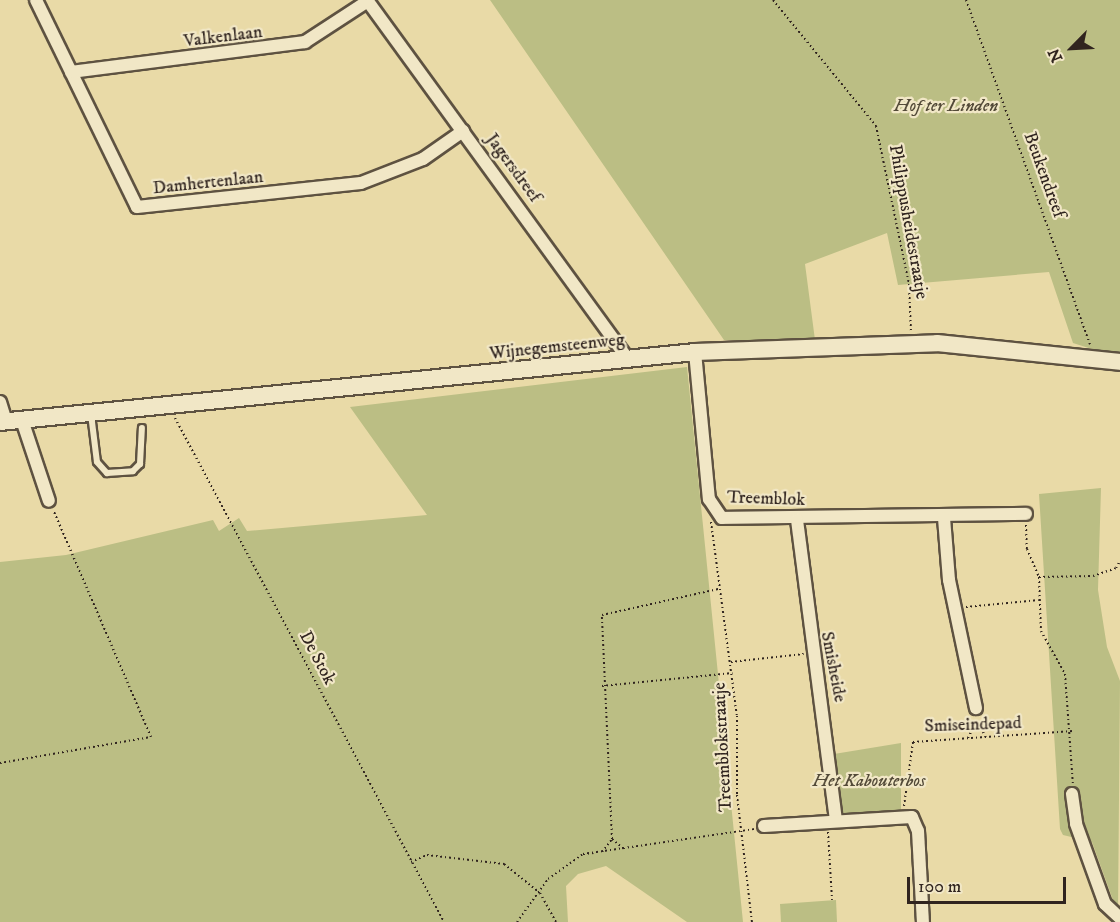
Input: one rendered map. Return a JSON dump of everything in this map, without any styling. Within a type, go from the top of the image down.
[{"type":"street","name":"Damhertenlaan","points":[[36,0],[137,207],[361,183],[423,159],[463,131]]},
{"type":"street","name":"Valkenlaan","points":[[71,72],[305,42],[367,1]]},
{"type":"street","name":"Jagersdreef","points":[[367,1],[628,359]]},
{"type":"street","name":"Wijnegemsteenweg","points":[[9,422],[695,352],[911,342],[1120,362]]},
{"type":"street","name":"Treemblok","points":[[695,352],[709,499],[722,518],[797,520],[944,518],[1026,514]]},
{"type":"street","points":[[0,402],[50,501]]},
{"type":"street","points":[[944,518],[954,606],[976,708]]},
{"type":"street","name":"Smisheide","points":[[797,520],[832,820]]},
{"type":"street","points":[[1072,794],[1076,824],[1106,904],[1120,918]]},
{"type":"street","points":[[764,826],[902,815],[912,817],[918,831],[923,922]]},
{"type":"lane","points":[[91,413],[96,462],[107,473],[133,471],[140,464],[142,428]]},
{"type":"path","name":"Philippusheidestraatje","points":[[773,0],[876,126],[909,284],[911,342]]},
{"type":"path","name":"Beukendreef","points":[[966,0],[1096,359]]},
{"type":"path","name":"De Stok","points":[[168,405],[444,922]]},
{"type":"path","name":"Treemblokstraatje","points":[[709,499],[718,589],[731,662],[743,834],[752,922]]},
{"type":"path","points":[[0,763],[151,737],[50,501]]},
{"type":"path","points":[[1026,514],[1027,549],[1039,577],[1043,638],[1062,662],[1073,731],[1072,794]]},
{"type":"path","points":[[1039,577],[1093,576],[1116,568],[1120,561]]},
{"type":"path","points":[[602,852],[612,839],[600,626],[605,612],[681,602],[718,589]]},
{"type":"path","points":[[954,606],[1040,600]]},
{"type":"path","points":[[731,662],[812,651]]},
{"type":"path","points":[[602,686],[732,673]]},
{"type":"path","points":[[976,708],[978,724],[987,738]]},
{"type":"path","points":[[968,738],[978,724]]},
{"type":"path","name":"Smiseindepad","points":[[902,815],[912,742],[1073,731]]},
{"type":"path","points":[[832,820],[832,900]]},
{"type":"path","points":[[517,922],[548,879],[585,854],[743,834]]},
{"type":"path","points":[[612,839],[624,849]]},
{"type":"path","points":[[411,862],[427,855],[504,864],[540,893],[556,922]]},
{"type":"green space","name":"Hof ter Linden","points":[[490,0],[1120,0],[1120,358],[1073,343],[1049,272],[898,285],[887,233],[805,264],[815,340],[724,340]]},
{"type":"green space","points":[[687,367],[743,922],[687,922],[606,866],[578,874],[566,886],[568,922],[0,922],[0,562],[66,555],[213,520],[219,531],[239,518],[247,531],[427,515],[350,407]]},
{"type":"green space","points":[[1101,488],[1098,590],[1107,647],[1120,681],[1118,914],[1092,842],[1063,835],[1060,829],[1039,494]]},
{"type":"green space","name":"Het Kabouterbos","points":[[901,743],[901,810],[845,816],[839,809],[834,754]]},
{"type":"green space","points":[[836,900],[837,922],[781,922],[780,904]]}]
